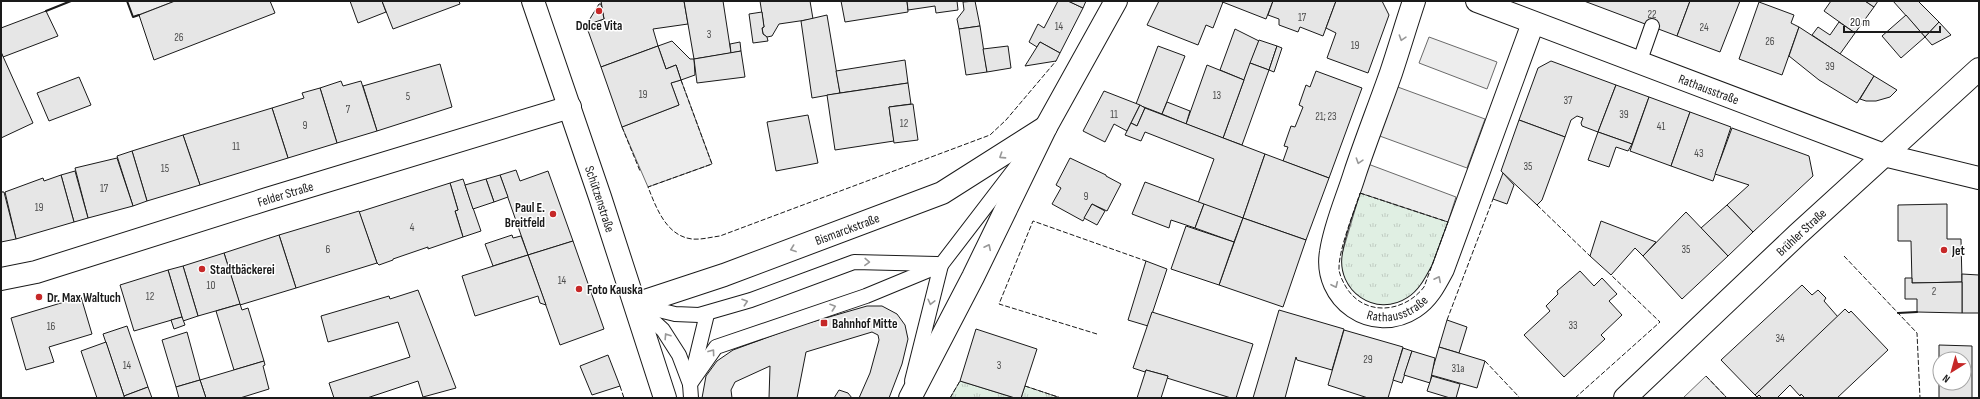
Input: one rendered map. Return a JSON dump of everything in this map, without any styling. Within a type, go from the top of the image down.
[{"type":"street","name":"Schützenstraße","points":[[533,1],[636,304],[665,398]]},
{"type":"street","name":"Bismarckstraße","points":[[909,398],[973,277],[1046,128],[1116,1]]},
{"type":"street","name":"Rathausstraße","points":[[1414,1],[1330,253],[1332,277],[1336,288],[1343,298],[1353,307],[1367,314],[1381,317],[1403,313],[1414,307],[1436,284],[1443,269],[1533,23]]},
{"type":"street","name":"Rathausstraße","points":[[1477,1],[1884,155],[1979,178]]},
{"type":"street","name":"Brühler Straße","points":[[1625,398],[1884,155],[1979,69]]},
{"type":"street","name":"Felder Straße","points":[[1,279],[36,272],[267,199],[570,107]]},
{"type":"street","name":"Bismarckstraße","points":[[636,304],[702,283],[942,193],[1046,128]]},
{"type":"lane","points":[[1639,63],[1652,26]]},
{"type":"lane","points":[[690,391],[716,347],[866,296],[941,264],[1046,128]]},
{"type":"lane","points":[[636,304],[675,314],[708,314],[751,300],[854,262],[941,264]]},
{"type":"lane","name":"Bismarckstraße","points":[[909,398],[941,264]]},
{"type":"lane","points":[[636,304],[663,330],[680,355],[690,391]]},
{"type":"lane","points":[[690,391],[708,314]]},
{"type":"green space","points":[[1360,193],[1448,222],[1427,279],[1409,302],[1379,308],[1350,293],[1339,264]]},
{"type":"green space","points":[[960,381],[1015,398],[950,398]]},
{"type":"green space","points":[[1025,386],[1061,398],[1021,398]]},
{"type":"shaded area","points":[[127,1],[175,1],[133,17]]},
{"type":"shaded area","points":[[1429,37],[1497,62],[1487,89],[1419,63]]},
{"type":"shaded area","points":[[681,80],[712,164],[648,187],[622,127],[679,105],[671,83]]},
{"type":"shaded area","points":[[1395,86],[1485,119],[1467,168],[1377,135]]},
{"type":"shaded area","points":[[1368,164],[1456,197],[1448,222],[1360,193]]},
{"type":"shaded area","points":[[1706,376],[1727,398],[1683,398]]},
{"type":"building","points":[[175,1],[270,1],[275,13],[154,60],[139,15]]},
{"type":"building","points":[[350,1],[382,1],[386,12],[358,23]]},
{"type":"building","points":[[382,1],[459,1],[460,4],[393,29]]},
{"type":"building","points":[[601,1],[684,1],[688,24],[653,29],[658,46],[601,67],[586,25],[604,19]]},
{"type":"building","points":[[684,1],[723,1],[731,53],[694,59]]},
{"type":"building","points":[[760,1],[810,1],[813,19],[779,24],[772,36],[767,37],[763,34],[762,28],[764,27]]},
{"type":"building","points":[[841,1],[907,1],[908,12],[845,22]]},
{"type":"building","points":[[907,1],[957,1],[958,10],[936,13],[935,6],[908,10]]},
{"type":"building","points":[[975,1],[980,26],[959,29],[957,19],[964,10],[963,2]]},
{"type":"building","points":[[1058,1],[1068,1],[1083,8],[1060,53],[1040,42],[1037,47],[1029,42],[1038,24],[1044,28]]},
{"type":"building","points":[[1068,1],[1086,1],[1083,8]]},
{"type":"building","points":[[1159,1],[1223,2],[1213,28],[1206,25],[1198,45],[1147,25]]},
{"type":"building","points":[[1220,1],[1273,1],[1266,19]]},
{"type":"building","points":[[1273,1],[1336,1],[1323,36],[1300,27],[1298,32],[1279,25],[1279,19],[1268,15]]},
{"type":"building","points":[[1336,1],[1382,1],[1389,15],[1368,73],[1327,58],[1336,33],[1326,28]]},
{"type":"building","points":[[1584,1],[1690,1],[1677,36]]},
{"type":"building","points":[[1690,1],[1740,1],[1720,52],[1677,36]]},
{"type":"building","points":[[1831,1],[1865,1],[1874,7],[1855,33],[1824,11]]},
{"type":"building","points":[[1865,1],[1878,1],[1874,7]]},
{"type":"building","points":[[1893,1],[1918,1],[1939,22],[1925,37]]},
{"type":"building","points":[[1759,2],[1794,15],[1791,23],[1799,27],[1782,75],[1739,59]]},
{"type":"building","points":[[599,4],[601,4],[604,19],[589,24],[588,22]]},
{"type":"building","points":[[46,11],[58,36],[3,57],[1,52],[1,28]]},
{"type":"building","points":[[762,12],[764,27],[762,28],[763,34],[767,37],[768,41],[753,43],[749,14]]},
{"type":"building","points":[[827,15],[840,93],[812,98],[801,21]]},
{"type":"building","points":[[1906,15],[1925,37],[1901,58],[1882,36]]},
{"type":"building","points":[[1839,22],[1855,33],[1840,54],[1812,35],[1818,27],[1830,35]]},
{"type":"building","points":[[1939,22],[1951,35],[1932,45],[1925,37]]},
{"type":"building","points":[[980,26],[987,72],[966,75],[959,29]]},
{"type":"building","points":[[1799,27],[1874,76],[1857,103],[1819,80],[1789,56]]},
{"type":"building","points":[[1235,29],[1259,41],[1244,80],[1220,70]]},
{"type":"building","points":[[1259,40],[1277,46],[1269,70],[1250,63]]},
{"type":"building","points":[[672,41],[690,59],[694,59],[695,75],[681,80],[676,65],[666,69],[658,46]]},
{"type":"building","points":[[740,42],[741,51],[731,53],[730,44]]},
{"type":"building","points":[[1040,42],[1060,53],[1056,61],[1025,66]]},
{"type":"building","points":[[658,46],[666,69],[676,65],[681,80],[671,83],[679,105],[622,127],[601,67]]},
{"type":"building","points":[[1008,46],[1011,68],[987,72],[983,49]]},
{"type":"building","points":[[1158,46],[1185,56],[1162,114],[1136,104]]},
{"type":"building","points":[[1277,46],[1282,48],[1274,72],[1269,70]]},
{"type":"building","points":[[741,51],[745,77],[697,83],[694,59]]},
{"type":"building","points":[[1,52],[33,123],[1,138]]},
{"type":"building","points":[[905,60],[908,83],[840,93],[836,71]]},
{"type":"building","points":[[1551,61],[1616,85],[1598,132],[1582,126],[1581,123],[1583,118],[1577,116],[1571,120],[1565,137],[1519,120],[1538,68]]},
{"type":"building","points":[[1250,63],[1269,70],[1242,145],[1223,138]]},
{"type":"building","points":[[440,64],[452,107],[377,131],[363,86]]},
{"type":"building","points":[[1207,65],[1244,80],[1223,138],[1186,124]]},
{"type":"building","points":[[1316,71],[1362,88],[1329,178],[1283,161],[1288,147],[1284,146],[1291,126],[1295,127],[1303,107],[1299,105],[1306,85],[1310,87]]},
{"type":"building","points":[[1874,76],[1897,90],[1890,97],[1876,101],[1866,101],[1860,99]]},
{"type":"building","points":[[79,77],[91,105],[49,121],[37,93]]},
{"type":"building","points":[[341,81],[343,86],[361,81],[377,131],[337,143],[320,88]]},
{"type":"building","points":[[908,83],[911,104],[889,107],[894,141],[835,150],[827,95]]},
{"type":"building","points":[[1616,85],[1649,97],[1632,144],[1598,132]]},
{"type":"building","points":[[320,88],[337,143],[288,158],[272,108],[304,98],[302,93]]},
{"type":"building","points":[[1104,91],[1140,105],[1127,131],[1114,124],[1105,142],[1083,131]]},
{"type":"building","points":[[1649,97],[1690,112],[1671,166],[1630,151]]},
{"type":"building","points":[[1167,102],[1190,111],[1186,124],[1162,114]]},
{"type":"building","points":[[913,104],[918,140],[894,143],[889,107]]},
{"type":"building","points":[[1140,105],[1145,108],[1137,126],[1131,123]]},
{"type":"building","points":[[272,108],[288,158],[200,185],[183,135]]},
{"type":"building","points":[[1145,108],[1265,154],[1243,218],[1198,203],[1214,159],[1145,132],[1141,141],[1125,135],[1131,123],[1137,126]]},
{"type":"building","points":[[1690,112],[1731,127],[1713,181],[1671,166]]},
{"type":"building","points":[[808,115],[818,163],[776,171],[767,122]]},
{"type":"building","points":[[1519,120],[1565,137],[1542,200],[1537,205],[1501,171]]},
{"type":"building","points":[[1732,128],[1809,156],[1813,176],[1753,232],[1727,205],[1749,185],[1715,174]]},
{"type":"building","points":[[1598,132],[1632,144],[1628,151],[1616,147],[1609,167],[1588,160]]},
{"type":"building","points":[[183,135],[200,185],[147,201],[132,151]]},
{"type":"building","points":[[132,151],[147,201],[133,206],[117,156]]},
{"type":"building","points":[[1265,154],[1329,178],[1306,240],[1243,218]]},
{"type":"building","points":[[117,158],[133,206],[88,218],[75,168]]},
{"type":"building","points":[[1070,158],[1106,175],[1121,184],[1107,211],[1092,204],[1083,221],[1052,204],[1061,188],[1056,185]]},
{"type":"building","points":[[516,170],[520,181],[548,171],[573,241],[528,255],[500,175]]},
{"type":"building","points":[[75,171],[88,218],[74,222],[61,175]]},
{"type":"building","points":[[1503,173],[1514,185],[1507,204],[1493,199]]},
{"type":"building","points":[[61,175],[74,222],[16,239],[5,192],[43,178],[44,181]]},
{"type":"building","points":[[500,175],[508,197],[494,202],[486,179]]},
{"type":"building","points":[[463,179],[481,231],[463,237],[455,211],[458,210],[450,183]]},
{"type":"building","points":[[486,179],[494,202],[473,209],[465,185]]},
{"type":"building","points":[[1145,182],[1204,204],[1195,228],[1171,220],[1169,228],[1132,214]]},
{"type":"building","points":[[450,183],[458,210],[455,211],[463,237],[428,249],[428,247],[379,265],[359,212]]},
{"type":"building","points":[[1,190],[4,192],[16,239],[1,242]]},
{"type":"building","points":[[1092,204],[1105,211],[1097,225],[1084,218]]},
{"type":"building","points":[[1204,204],[1243,218],[1234,242],[1195,228]]},
{"type":"building","points":[[1947,204],[1947,239],[1961,239],[1962,282],[1912,283],[1911,241],[1898,241],[1898,205]]},
{"type":"building","points":[[1727,205],[1753,232],[1728,256],[1701,228]]},
{"type":"building","points":[[359,211],[377,263],[296,288],[279,235]]},
{"type":"building","points":[[1686,212],[1728,256],[1682,299],[1643,256]]},
{"type":"building","points":[[1243,218],[1306,240],[1283,307],[1219,285]]},
{"type":"building","points":[[1601,221],[1656,242],[1643,256],[1635,248],[1611,275],[1590,256]]},
{"type":"building","points":[[1186,226],[1234,242],[1219,285],[1171,269]]},
{"type":"building","points":[[279,235],[296,288],[240,305],[224,253]]},
{"type":"building","points":[[512,235],[513,238],[521,236],[528,255],[493,266],[485,244]]},
{"type":"building","points":[[573,241],[604,329],[560,345],[528,255]]},
{"type":"building","points":[[224,253],[240,304],[198,316],[183,266]]},
{"type":"building","points":[[528,255],[546,305],[540,303],[538,296],[475,316],[462,276]]},
{"type":"building","points":[[1146,261],[1167,269],[1148,326],[1128,320]]},
{"type":"building","points":[[183,266],[198,316],[183,321],[168,270]]},
{"type":"building","points":[[168,270],[182,317],[134,331],[120,285]]},
{"type":"building","points":[[1580,271],[1594,286],[1602,278],[1617,294],[1609,301],[1622,315],[1601,335],[1605,339],[1564,377],[1524,335],[1550,311],[1546,306],[1558,294],[1557,291]]},
{"type":"building","points":[[1962,274],[1979,275],[1979,313],[1962,313]]},
{"type":"building","points":[[1905,278],[1912,278],[1912,283],[1962,282],[1962,313],[1917,312],[1917,299],[1905,299]]},
{"type":"building","points":[[1802,285],[1812,295],[1818,290],[1826,298],[1824,301],[1838,317],[1755,395],[1721,360]]},
{"type":"building","points":[[418,290],[456,388],[423,397],[418,381],[367,398],[334,398],[329,383],[410,357],[398,322],[328,342],[321,316],[389,296],[390,299]]},
{"type":"building","points":[[81,297],[92,334],[49,347],[54,362],[26,370],[11,318]]},
{"type":"building","points":[[240,304],[242,310],[248,308],[264,361],[234,370],[216,311]]},
{"type":"building","points":[[867,306],[882,306],[897,314],[905,325],[908,339],[902,364],[889,398],[859,398],[870,373],[879,340],[878,335],[872,332],[806,352],[797,398],[769,398],[770,366],[735,382],[731,390],[732,398],[702,398],[706,376],[717,361],[733,350],[798,326]]},
{"type":"building","points":[[1845,309],[1849,313],[1851,311],[1888,350],[1837,398],[1805,398],[1801,394],[1800,396],[1790,385],[1777,398],[1762,398],[1759,395],[1757,397],[1755,395]]},
{"type":"building","points":[[1279,310],[1344,329],[1332,370],[1297,360],[1296,357],[1285,398],[1253,398]]},
{"type":"building","points":[[1152,312],[1253,344],[1236,398],[1231,398],[1167,378],[1168,376],[1146,370],[1145,372],[1133,368]]},
{"type":"building","points":[[182,317],[185,325],[174,329],[171,320]]},
{"type":"building","points":[[1447,320],[1467,327],[1459,353],[1439,347]]},
{"type":"building","points":[[127,326],[148,387],[124,396],[103,334]]},
{"type":"building","points":[[976,329],[1037,349],[1021,398],[1015,398],[960,381]]},
{"type":"building","points":[[1344,330],[1403,347],[1388,398],[1368,398],[1328,385]]},
{"type":"building","points":[[187,332],[200,380],[176,387],[162,340]]},
{"type":"building","points":[[106,342],[125,398],[97,398],[81,351]]},
{"type":"building","points":[[1939,345],[1972,346],[1972,351],[1939,351]]},
{"type":"building","points":[[1439,347],[1485,361],[1477,388],[1431,375]]},
{"type":"building","points":[[1403,348],[1412,351],[1402,383],[1393,380]]},
{"type":"building","points":[[1412,351],[1435,358],[1430,383],[1404,375]]},
{"type":"building","points":[[608,355],[620,386],[592,395],[580,366]]},
{"type":"building","points":[[264,361],[265,365],[263,366],[269,389],[240,398],[206,398],[200,380]]},
{"type":"building","points":[[1146,370],[1168,376],[1161,398],[1137,398]]},
{"type":"building","points":[[1432,376],[1460,384],[1456,398],[1450,398],[1427,391]]},
{"type":"building","points":[[200,380],[206,398],[179,398],[176,387]]},
{"type":"building","points":[[148,387],[152,398],[125,398],[124,396]]},
{"type":"building","points":[[839,390],[848,393],[852,398],[834,398]]},
{"type":"building","points":[[1939,391],[1972,391],[1972,398],[1939,398]]},
{"type":"fence","points":[[681,80],[712,164],[648,187],[663,219],[669,227],[683,237],[699,239],[720,236],[990,135],[1006,120],[1056,61]]},
{"type":"fence","points":[[622,127],[640,171]]},
{"type":"fence","points":[[1360,193],[1448,222],[1424,287],[1416,296],[1406,302],[1384,308],[1373,307],[1363,303],[1354,297],[1346,287],[1340,274],[1339,262],[1341,253],[1360,193]]},
{"type":"fence","points":[[1447,320],[1493,199]]},
{"type":"fence","points":[[1537,205],[1590,256]]},
{"type":"fence","points":[[1097,334],[999,304],[1033,221],[1146,261]]},
{"type":"fence","points":[[1844,256],[1917,333],[1920,398]]},
{"type":"fence","points":[[1575,398],[1660,322],[1611,275]]},
{"type":"fence","points":[[1485,361],[1520,398]]},
{"type":"fence","points":[[1706,376],[1727,398]]},
{"type":"fence","points":[[950,398],[960,381]]},
{"type":"fence","points":[[620,386],[624,398]]},
{"type":"fence","points":[[1025,386],[1061,398]]},
{"type":"wall","points":[[46,11],[71,1]]},
{"type":"wall","points":[[127,1],[133,17],[139,15]]},
{"type":"wall","points":[[1898,313],[1917,312]]},
{"type":"place","name":"Dolce Vita","points":[[599,11]]},
{"type":"place","name":"Paul E. Breitfeld","points":[[553,214]]},
{"type":"place","name":"Jet","points":[[1944,250]]},
{"type":"place","name":"Stadtbäckerei","points":[[202,269]]},
{"type":"place","name":"Foto Kauska","points":[[579,289]]},
{"type":"place","name":"Dr. Max Waltuch","points":[[39,297]]},
{"type":"place","name":"Bahnhof Mitte","points":[[824,323]]}]
